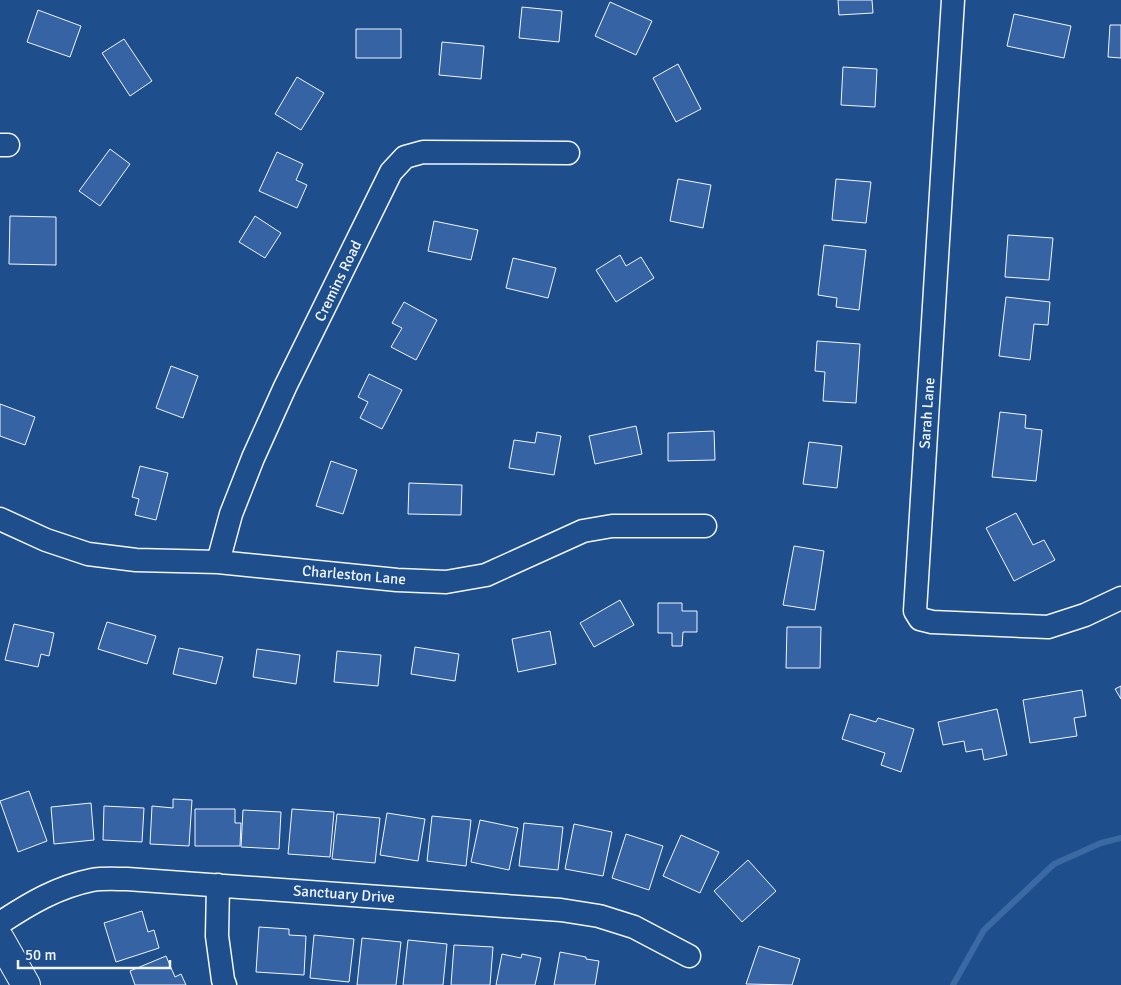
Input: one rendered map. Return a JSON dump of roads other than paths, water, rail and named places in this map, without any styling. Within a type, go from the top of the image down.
[{"type":"main road","points":[[0,940],[26,985]]},
{"type":"street","name":"Sarah Lane","points":[[953,0],[915,611],[920,619],[932,622],[1048,626],[1085,615],[1121,598]]},
{"type":"street","name":"Cremins Road","points":[[218,562],[231,514],[253,458],[285,387],[391,172],[405,156],[423,152],[568,153]]},
{"type":"street","name":"Charleston Lane","points":[[0,519],[46,540],[88,554],[136,560],[218,562],[397,580],[446,582],[486,576],[583,532],[612,526],[705,526]]},
{"type":"street","name":"Sanctuary Drive","points":[[0,923],[29,904],[62,888],[94,880],[128,879],[561,910],[598,916],[634,927],[689,956]]},
{"type":"street","points":[[218,885],[217,936],[225,985]]},
{"type":"waterway","points":[[953,985],[984,930],[1054,864],[1101,843],[1121,838]]}]
